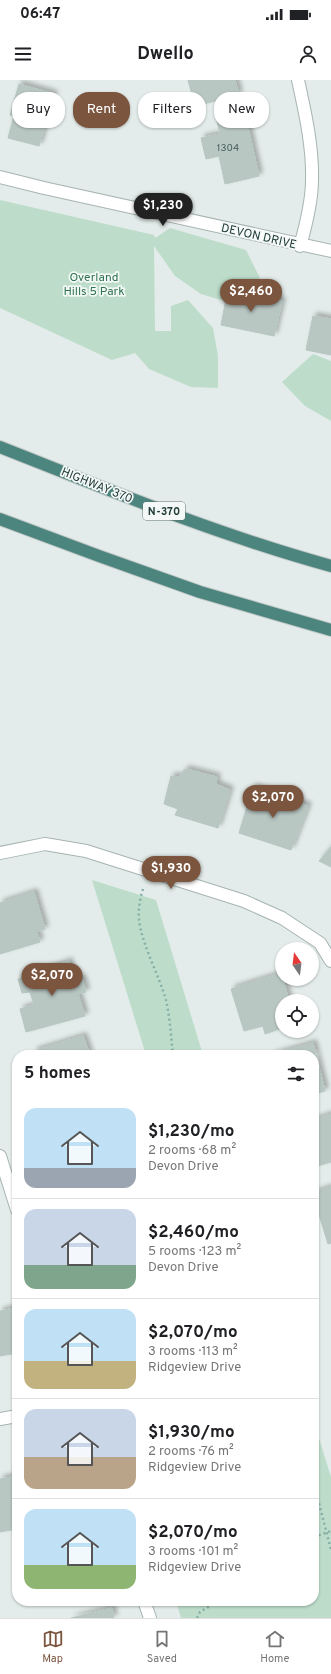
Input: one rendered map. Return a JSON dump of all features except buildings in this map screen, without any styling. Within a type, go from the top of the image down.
[{"type":"highway","name":"HIGHWAY 370","points":[[0,446],[158,509],[284,553],[331,566]]},
{"type":"highway","points":[[0,519],[200,592],[331,630]]},
{"type":"street","points":[[298,80],[307,119],[312,180],[308,216],[300,246]]},
{"type":"street","name":"DEVON DRIVE","points":[[0,177],[331,252]]},
{"type":"street","points":[[0,853],[45,844],[86,851],[244,901],[282,918],[320,943],[331,961]]},
{"type":"street","points":[[0,1156],[12,1194]]},
{"type":"street","points":[[0,1419],[12,1417]]},
{"type":"street","points":[[146,1606],[150,1618]]},
{"type":"path","points":[[143,889],[139,903],[139,920],[166,1002],[172,1050]]},
{"type":"path","points":[[319,1502],[331,1550]]},
{"type":"path","points":[[319,1535],[331,1531]]},
{"type":"path","points":[[197,1618],[200,1612],[210,1606]]},
{"type":"green space","name":"Overland Hills 5 Park","points":[[0,200],[154,235],[155,238],[170,228],[246,250],[260,278],[245,289],[221,300],[201,294],[175,276],[154,246],[155,331],[171,331],[171,306],[188,300],[213,328],[218,356],[218,388],[191,387],[149,369],[135,353],[112,360],[0,308]]},
{"type":"green space","points":[[313,354],[331,361],[331,421],[305,406],[282,382]]},
{"type":"green space","points":[[92,880],[156,900],[201,1050],[144,1050]]},
{"type":"green space","points":[[319,1438],[331,1477],[331,1618],[181,1618],[177,1606],[319,1606]]}]
